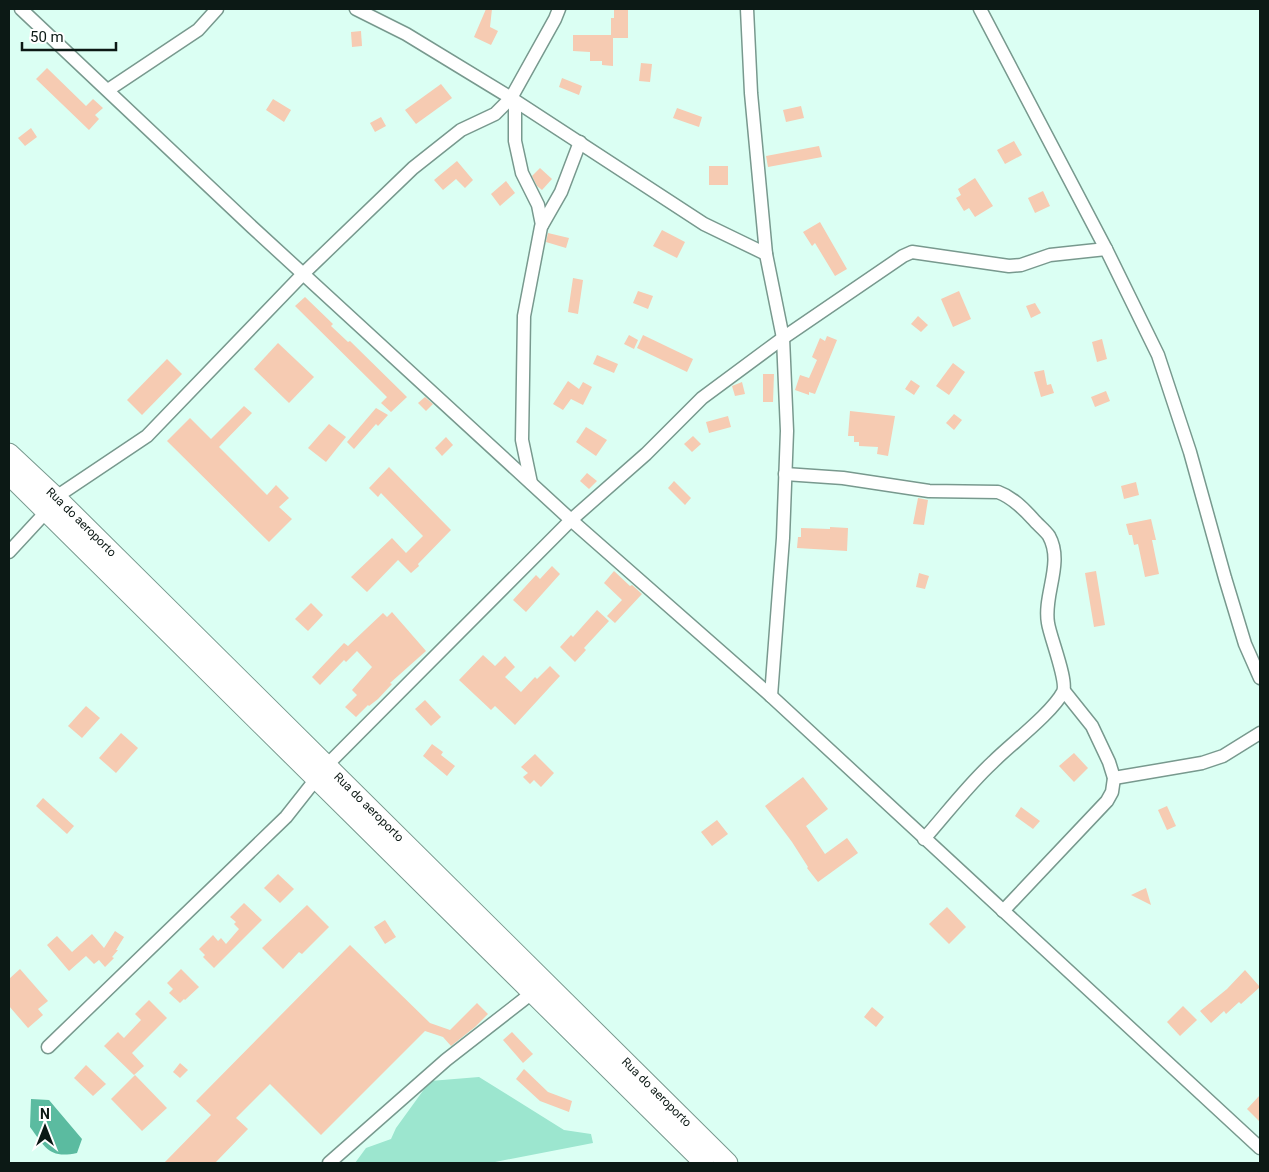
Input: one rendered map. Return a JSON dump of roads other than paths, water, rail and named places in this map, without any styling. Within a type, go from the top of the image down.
[{"type":"main road","name":"Rua do aeroporto","points":[[9,453],[51,505],[322,773],[728,1163]]},
{"type":"main road","name":"Rua do aeroporto","points":[[9,475],[51,505]]},
{"type":"main road","name":"Rua do aeroporto","points":[[322,773],[532,993],[704,1163]]},
{"type":"street","points":[[21,9],[252,227],[571,520],[771,696],[1260,1148]]},
{"type":"street","points":[[108,90],[198,30],[217,9]]},
{"type":"street","points":[[356,9],[406,34],[513,99],[704,224],[766,254]]},
{"type":"street","points":[[9,552],[51,505],[147,436],[304,273],[413,168],[461,130],[495,114],[513,99],[559,9]]},
{"type":"street","points":[[747,9],[752,93],[766,254],[783,338],[787,431],[783,538],[771,696]]},
{"type":"street","points":[[980,9],[1106,249],[1158,355],[1190,452],[1245,644],[1260,678]]},
{"type":"street","points":[[513,99],[515,142],[522,173],[538,205],[542,225]]},
{"type":"street","points":[[531,483],[522,440],[524,316],[542,225],[560,192],[580,142]]},
{"type":"street","points":[[48,1046],[286,817],[322,773],[571,520],[646,454],[702,398],[783,338],[903,256],[912,252],[1008,266],[1021,265],[1050,255],[1106,249]]},
{"type":"street","points":[[785,474],[843,478],[929,491],[998,492],[1008,496],[1026,511],[1048,535],[1053,545],[1054,558],[1047,621],[1064,678],[1064,690],[1056,703],[991,764],[924,839]]},
{"type":"street","points":[[1002,911],[1107,801],[1112,792],[1114,778],[1105,753],[1092,726],[1064,690]]},
{"type":"street","points":[[1114,778],[1202,763],[1223,756],[1260,733]]},
{"type":"street","points":[[329,1163],[446,1060],[532,993]]}]
